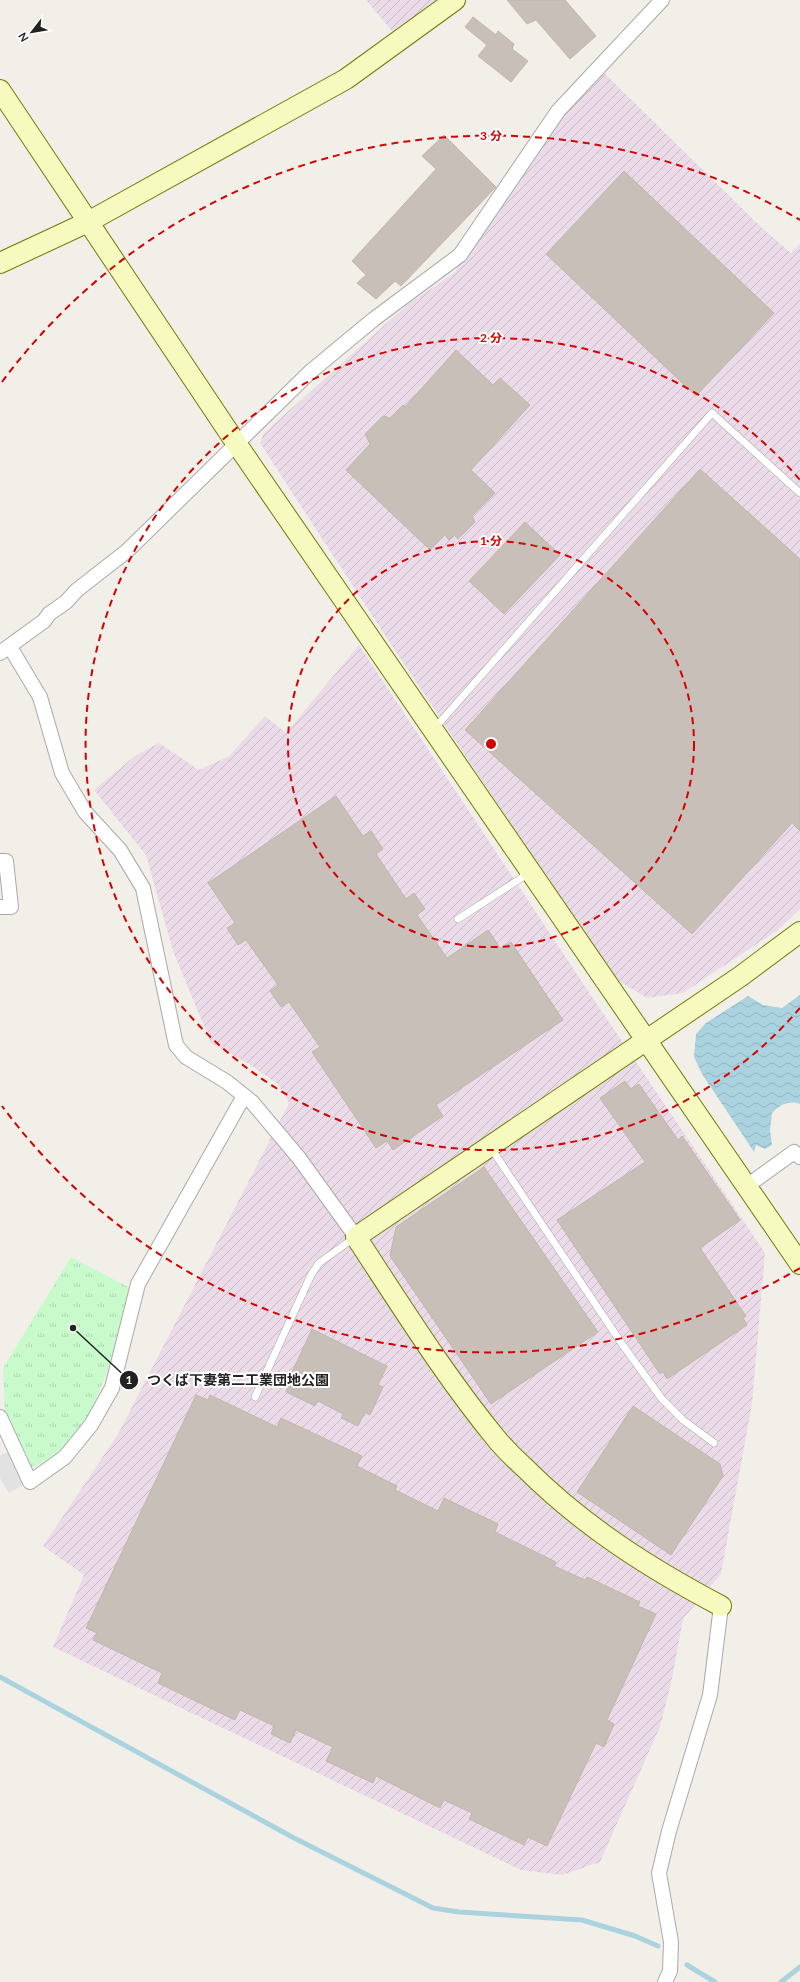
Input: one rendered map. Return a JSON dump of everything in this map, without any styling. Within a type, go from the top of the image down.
[{"type":"street","points":[[0,263],[88,222],[346,79],[455,0]]},
{"type":"street","points":[[662,0],[558,111],[460,254],[374,319],[316,367],[263,420],[236,442],[127,551],[77,590],[66,602],[49,614],[44,621],[5,650],[40,697],[62,773],[85,812],[120,850],[143,888],[164,984],[172,1035],[176,1045],[186,1057],[227,1082],[252,1102],[299,1158],[356,1237],[447,1376],[506,1449],[543,1486],[588,1525],[647,1564],[721,1606],[710,1695],[669,1831],[659,1873],[672,1942],[670,1970],[666,1982]]},
{"type":"street","points":[[0,90],[236,442],[800,1264]]},
{"type":"street","points":[[0,861],[6,861],[11,906],[0,907]]},
{"type":"street","points":[[356,1237],[741,976],[800,932]]},
{"type":"street","points":[[0,1417],[30,1482],[66,1457],[90,1425],[112,1388],[138,1284],[244,1096]]},
{"type":"street","points":[[747,1186],[794,1152],[800,1156]]},
{"type":"lane","points":[[433,729],[712,413],[800,493]]},
{"type":"lane","points":[[458,919],[531,872]]},
{"type":"lane","points":[[490,1146],[622,1344],[662,1399],[683,1420],[714,1443]]},
{"type":"lane","points":[[255,1397],[311,1275],[319,1264],[356,1237]]},
{"type":"shaded area","points":[[366,0],[438,0],[392,31]]},
{"type":"shaded area","points":[[603,72],[759,225],[791,253],[800,244],[800,909],[778,930],[683,993],[647,998],[614,978],[390,643],[260,443],[264,433],[407,305],[454,273],[571,105]]},
{"type":"shaded area","points":[[359,645],[590,994],[765,1253],[752,1404],[721,1574],[683,1619],[672,1679],[660,1727],[600,1862],[562,1875],[521,1870],[53,1647],[84,1575],[43,1546],[118,1434],[289,1103],[278,1084],[249,1064],[211,1043],[173,951],[146,855],[94,790],[135,756],[159,743],[199,770],[229,756],[265,716],[286,733]]},
{"type":"shaded area","points":[[8,1452],[25,1484],[9,1493],[0,1478],[0,1456]]},
{"type":"green space","points":[[71,1257],[132,1289],[107,1372],[99,1393],[89,1412],[78,1430],[64,1447],[31,1469],[5,1415],[3,1368]]},
{"type":"water","points":[[800,995],[800,1104],[784,1104],[772,1113],[770,1130],[772,1145],[765,1149],[756,1145],[754,1152],[702,1074],[694,1057],[696,1034],[706,1023],[748,996],[763,1005],[782,1008]]},
{"type":"building","points":[[507,0],[565,0],[596,36],[570,59],[536,20],[527,24]]},
{"type":"building","points":[[473,17],[496,35],[498,31],[514,44],[512,49],[528,61],[511,82],[478,56],[487,45],[465,27]]},
{"type":"building","points":[[444,135],[496,187],[401,286],[395,281],[376,299],[357,283],[366,275],[352,261],[436,169],[422,156]]},
{"type":"building","points":[[624,171],[774,313],[696,396],[546,254]]},
{"type":"building","points":[[456,350],[493,385],[500,378],[530,405],[471,470],[495,493],[472,516],[475,522],[458,539],[454,535],[449,540],[445,535],[430,550],[346,470],[370,444],[365,434],[383,416],[390,418],[403,405],[405,407]]},
{"type":"building","points":[[700,469],[800,559],[800,831],[792,823],[692,934],[465,730]]},
{"type":"building","points":[[525,522],[560,555],[504,614],[469,581]]},
{"type":"building","points":[[336,796],[363,836],[371,831],[383,849],[376,854],[406,899],[414,893],[425,909],[417,915],[447,958],[488,930],[501,949],[511,942],[563,1020],[436,1105],[443,1116],[393,1150],[387,1141],[376,1148],[312,1052],[320,1047],[289,1002],[281,1007],[270,991],[278,985],[246,940],[238,945],[227,928],[235,923],[208,883]]},
{"type":"building","points":[[625,1081],[631,1089],[639,1084],[678,1140],[682,1136],[740,1220],[700,1248],[746,1316],[743,1318],[747,1325],[667,1379],[663,1372],[660,1374],[557,1220],[645,1162],[600,1098]]},
{"type":"building","points":[[484,1167],[598,1332],[491,1404],[390,1256],[396,1227]]},
{"type":"building","points":[[312,1329],[387,1366],[378,1385],[383,1387],[370,1415],[365,1412],[358,1426],[341,1418],[343,1414],[318,1401],[315,1406],[286,1392],[288,1387],[286,1385]]},
{"type":"building","points":[[196,1395],[208,1400],[210,1395],[277,1427],[281,1418],[362,1456],[357,1466],[397,1486],[395,1490],[438,1511],[444,1498],[498,1524],[495,1532],[556,1562],[554,1566],[585,1580],[587,1577],[640,1602],[638,1606],[656,1614],[607,1720],[614,1724],[604,1747],[596,1743],[547,1846],[528,1837],[524,1845],[469,1819],[472,1813],[444,1800],[440,1808],[376,1776],[373,1783],[326,1761],[333,1747],[296,1730],[290,1743],[271,1734],[274,1726],[240,1710],[235,1720],[158,1683],[162,1673],[93,1640],[97,1633],[86,1628]]},
{"type":"building","points":[[633,1406],[720,1464],[723,1476],[671,1555],[577,1492]]},
{"type":"waterway","points":[[0,1677],[294,1838],[433,1908],[459,1912],[582,1920],[635,1936],[658,1946]]},
{"type":"waterway","points":[[687,1965],[715,1982]]},
{"type":"waterway","points":[[781,1982],[800,1967]]},
{"type":"place","name":"つくば下妻第二工業団地公園","points":[[73,1328]]}]
